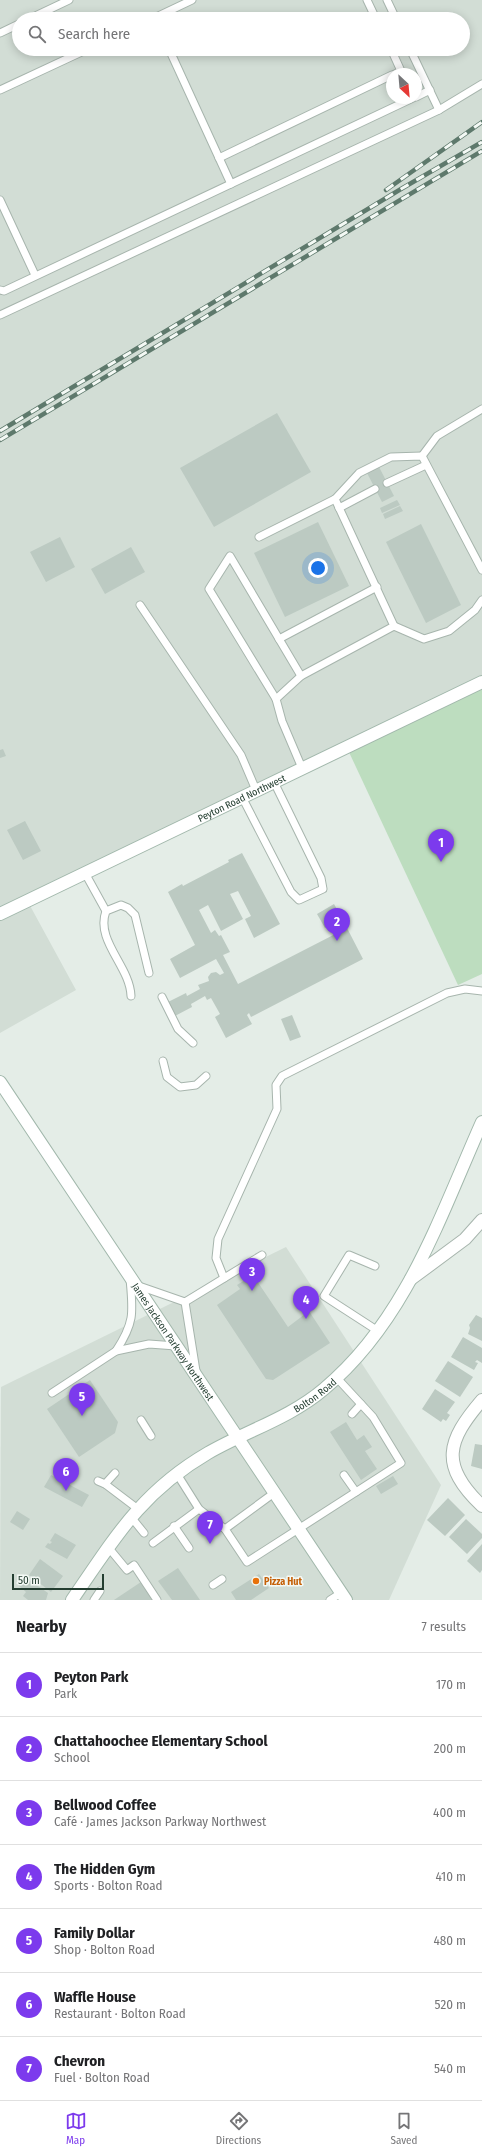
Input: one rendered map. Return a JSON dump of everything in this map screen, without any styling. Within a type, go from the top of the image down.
[{"type":"main road","name":"Peyton Road Northwest","points":[[0,914],[482,682]]},
{"type":"main road","name":"James Jackson Parkway Northwest","points":[[0,1082],[344,1596]]},
{"type":"main road","name":"Bolton Road","points":[[72,1600],[108,1547],[135,1513],[160,1487],[208,1453],[270,1423],[324,1389],[360,1354],[378,1332],[411,1279],[482,1122]]},
{"type":"main road","points":[[411,1279],[465,1238],[482,1220]]},
{"type":"main road","points":[[482,1400],[459,1429],[452,1450],[459,1478],[465,1488],[482,1506]]},
{"type":"lane","points":[[44,12],[69,0]]},
{"type":"lane","points":[[168,12],[192,0]]},
{"type":"lane","points":[[367,0],[373,12]]},
{"type":"lane","points":[[387,0],[393,12]]},
{"type":"lane","points":[[0,32],[12,27]]},
{"type":"lane","points":[[0,90],[73,56]]},
{"type":"lane","points":[[172,56],[231,184]]},
{"type":"lane","points":[[394,56],[400,68]]},
{"type":"lane","points":[[413,56],[439,110]]},
{"type":"lane","points":[[219,158],[386,78]]},
{"type":"lane","points":[[0,315],[439,110],[482,84]]},
{"type":"lane","points":[[422,93],[430,90]]},
{"type":"lane","points":[[0,290],[4,291],[400,104]]},
{"type":"lane","points":[[0,200],[35,276]]},
{"type":"lane","points":[[422,456],[437,436],[482,409]]},
{"type":"lane","points":[[422,456],[482,570]]},
{"type":"lane","points":[[259,537],[335,499],[359,473],[391,457],[422,456]]},
{"type":"lane","points":[[388,483],[426,464]]},
{"type":"lane","points":[[339,508],[375,489]]},
{"type":"lane","points":[[335,499],[394,626],[424,639],[449,631],[475,610],[482,600]]},
{"type":"lane","points":[[301,676],[230,556],[209,589],[276,699],[282,721],[302,768]]},
{"type":"lane","points":[[279,639],[377,587]]},
{"type":"lane","points":[[140,605],[241,755],[256,790]]},
{"type":"lane","points":[[276,699],[301,676],[394,626]]},
{"type":"lane","points":[[242,798],[291,892],[299,900],[317,892],[323,889],[321,878],[274,782]]},
{"type":"lane","points":[[85,873],[106,911]]},
{"type":"lane","points":[[131,996],[131,984],[107,938],[102,921],[106,911],[121,905],[128,908],[135,915],[149,973]]},
{"type":"lane","points":[[224,1278],[216,1258],[218,1239],[277,1109],[276,1085],[282,1076],[447,993],[465,988],[482,991]]},
{"type":"lane","points":[[162,997],[178,1029],[193,1043]]},
{"type":"lane","points":[[163,1061],[167,1077],[180,1087],[196,1085],[206,1076]]},
{"type":"lane","points":[[184,1302],[262,1255]]},
{"type":"lane","points":[[375,1266],[349,1255],[324,1296],[378,1332]]},
{"type":"lane","points":[[116,1351],[128,1333],[132,1310],[132,1280],[184,1302]]},
{"type":"lane","points":[[184,1302],[197,1376]]},
{"type":"lane","points":[[52,1393],[116,1351],[149,1344],[176,1346]]},
{"type":"lane","points":[[177,1474],[199,1509],[225,1529],[247,1562],[401,1463],[373,1417],[336,1378]]},
{"type":"lane","points":[[352,1414],[361,1404]]},
{"type":"lane","points":[[141,1420],[151,1436]]},
{"type":"lane","points":[[105,1484],[115,1473]]},
{"type":"lane","points":[[344,1475],[356,1492]]},
{"type":"lane","points":[[98,1481],[105,1484],[135,1513],[144,1533]]},
{"type":"lane","points":[[225,1529],[274,1493]]},
{"type":"lane","points":[[153,1543],[199,1509]]},
{"type":"lane","points":[[174,1526],[188,1548]]},
{"type":"lane","points":[[108,1547],[127,1570],[134,1565],[157,1600]]},
{"type":"lane","points":[[213,1584],[222,1579]]},
{"type":"lane","points":[[94,1600],[100,1591]]},
{"type":"lane","points":[[330,1600],[344,1596]]},
{"type":"shaded area","points":[[0,0],[482,0],[482,687],[28,902],[76,990],[0,1033]]},
{"type":"shaded area","points":[[286,1247],[441,1485],[389,1600],[0,1600],[1,1387]]},
{"type":"green space","points":[[482,687],[482,974],[458,985],[348,750]]},
{"type":"building","points":[[277,413],[311,472],[214,527],[180,468]]},
{"type":"building","points":[[378,465],[394,496],[382,502],[366,471]]},
{"type":"building","points":[[397,500],[400,505],[382,513],[380,508]]},
{"type":"building","points":[[400,506],[403,511],[385,519],[383,514]]},
{"type":"building","points":[[318,522],[349,586],[285,617],[254,553]]},
{"type":"building","points":[[421,524],[461,605],[426,623],[386,542]]},
{"type":"building","points":[[60,537],[75,567],[46,582],[30,552]]},
{"type":"building","points":[[131,547],[145,572],[105,594],[91,569]]},
{"type":"building","points":[[3,749],[6,756],[0,758],[0,750]]},
{"type":"building","points":[[25,821],[41,851],[23,860],[7,830]]},
{"type":"building","points":[[242,853],[280,924],[254,938],[245,919],[251,916],[238,891],[230,894],[243,919],[221,931],[208,905],[199,910],[211,933],[215,930],[219,936],[221,935],[230,952],[223,955],[238,984],[347,928],[363,959],[251,1017],[249,1013],[247,1015],[252,1024],[226,1038],[215,1017],[220,1014],[211,998],[207,1000],[205,996],[191,1004],[192,1007],[173,1017],[166,1003],[186,993],[187,996],[200,989],[198,985],[209,981],[208,977],[211,973],[216,972],[220,975],[224,973],[216,959],[180,978],[170,959],[195,945],[168,892],[182,884],[183,886],[229,862],[228,860]]},
{"type":"building","points":[[334,904],[342,918],[325,928],[317,914]]},
{"type":"building","points":[[292,1015],[301,1037],[290,1041],[281,1019]]},
{"type":"building","points":[[253,1275],[288,1327],[309,1311],[330,1343],[273,1380],[266,1379],[217,1305],[240,1289],[237,1285]]},
{"type":"building","points":[[476,1315],[482,1318],[482,1341],[468,1334],[470,1328],[469,1325]]},
{"type":"building","points":[[463,1337],[482,1348],[482,1363],[477,1360],[475,1362],[478,1363],[474,1370],[451,1357]]},
{"type":"building","points":[[448,1361],[473,1377],[460,1397],[435,1381]]},
{"type":"building","points":[[90,1380],[118,1422],[115,1433],[79,1457],[47,1409]]},
{"type":"building","points":[[435,1389],[455,1402],[447,1413],[450,1415],[446,1421],[443,1419],[441,1422],[422,1409]]},
{"type":"building","points":[[346,1422],[357,1440],[364,1435],[372,1447],[365,1451],[377,1469],[361,1480],[330,1432]]},
{"type":"building","points":[[475,1444],[482,1445],[482,1469],[471,1466]]},
{"type":"building","points":[[51,1475],[89,1495],[82,1507],[44,1487]]},
{"type":"building","points":[[393,1476],[398,1484],[381,1494],[376,1486]]},
{"type":"building","points":[[448,1498],[465,1515],[445,1536],[427,1520]]},
{"type":"building","points":[[17,1511],[30,1519],[23,1530],[10,1522]]},
{"type":"building","points":[[466,1519],[482,1534],[482,1538],[467,1554],[449,1537]]},
{"type":"building","points":[[55,1533],[76,1545],[67,1559],[45,1547],[48,1543],[50,1544],[52,1542],[50,1541]]},
{"type":"building","points":[[482,1544],[482,1570],[480,1573],[467,1561]]},
{"type":"building","points":[[40,1559],[63,1576],[51,1592],[29,1575]]},
{"type":"building","points":[[178,1568],[200,1600],[172,1600],[158,1581]]},
{"type":"building","name":"Pizza Hut","points":[[259,1574],[269,1588],[251,1600],[236,1600],[231,1592]]},
{"type":"building","points":[[25,1577],[48,1593],[46,1600],[28,1600],[23,1596],[26,1592],[19,1586]]},
{"type":"building","points":[[141,1582],[153,1600],[114,1600]]},
{"type":"railway","points":[[386,190],[482,122]]},
{"type":"railway","points":[[0,431],[401,189],[482,142]]},
{"type":"railway","points":[[0,440],[482,151]]},
{"type":"place","name":"Peyton Park","points":[[441,862]]},
{"type":"place","name":"Chattahoochee Elementary School","points":[[337,941]]},
{"type":"place","name":"Bellwood Coffee","points":[[252,1291]]},
{"type":"place","name":"The Hidden Gym","points":[[306,1319]]},
{"type":"place","name":"Family Dollar","points":[[82,1416]]},
{"type":"place","name":"Waffle House","points":[[66,1491]]},
{"type":"place","name":"Chevron","points":[[210,1544]]},
{"type":"place","name":"Pizza Hut","points":[[256,1581]]}]
